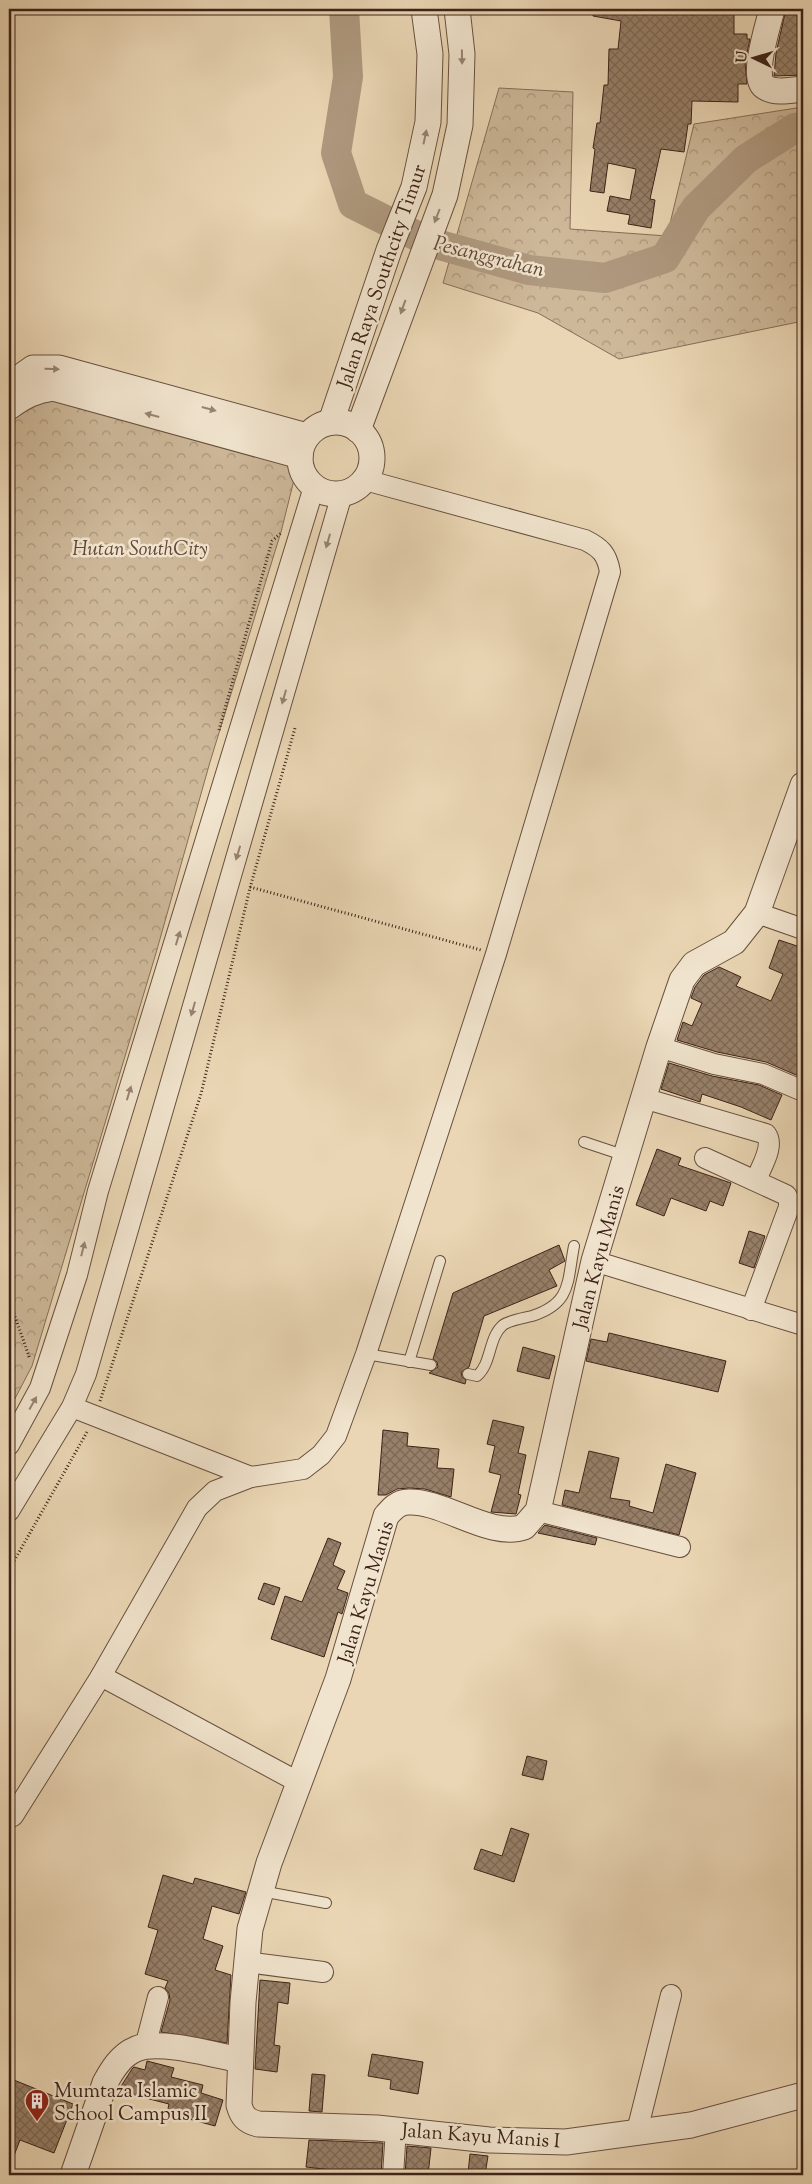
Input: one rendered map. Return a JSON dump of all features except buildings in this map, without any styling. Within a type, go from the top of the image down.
[{"type":"street","name":"Jalan Raya Southcity Timur","points":[[331,422],[390,250],[414,187],[428,122],[430,54],[424,9]]},
{"type":"street","name":"Jalan Raya Southcity Timur","points":[[358,430],[445,195],[460,125],[462,54],[456,9]]},
{"type":"street","points":[[772,9],[758,68],[760,82],[765,88],[782,91],[803,89]]},
{"type":"street","points":[[9,385],[33,368],[59,368],[304,446]]},
{"type":"street","points":[[9,407],[31,393],[53,388],[304,446]]},
{"type":"street","points":[[331,422],[350,425],[358,430],[367,440],[371,453],[370,467],[365,480],[355,489],[342,494],[328,493],[314,487],[306,479],[301,468],[304,446],[322,425],[331,422]]},
{"type":"street","points":[[9,1818],[13,1816],[100,1676],[197,1508],[215,1491],[251,1477],[302,1469],[321,1455],[336,1436],[366,1354],[496,954],[610,572],[608,558],[599,547],[585,540],[365,480]]},
{"type":"street","points":[[9,1445],[40,1388],[77,1275],[98,1192],[314,487]]},
{"type":"street","points":[[9,1510],[72,1407],[86,1374],[342,494]]},
{"type":"street","name":"Jalan Kayu Manis","points":[[240,2060],[246,1962],[250,1929],[260,1891],[338,1679],[386,1516],[394,1507],[408,1502],[419,1503],[508,1530],[524,1527],[538,1511],[594,1261],[659,1047],[687,972],[694,964],[734,942],[757,914],[803,785]]},
{"type":"street","points":[[757,914],[803,929]]},
{"type":"street","points":[[659,1047],[714,1064],[763,1074],[803,1091]]},
{"type":"street","points":[[643,1098],[766,1134],[770,1139],[770,1146],[756,1180]]},
{"type":"street","points":[[705,1158],[756,1180],[786,1195],[789,1200],[789,1207],[750,1310]]},
{"type":"street","points":[[594,1261],[803,1325]]},
{"type":"street","points":[[72,1407],[251,1477]]},
{"type":"street","points":[[538,1511],[680,1547]]},
{"type":"street","points":[[100,1676],[300,1783]]},
{"type":"street","points":[[246,1962],[324,1972]]},
{"type":"street","points":[[637,2131],[672,1994]]},
{"type":"street","points":[[145,2047],[158,1997]]},
{"type":"street","points":[[73,2175],[105,2083],[111,2071],[129,2052],[145,2047],[172,2046],[240,2060]]},
{"type":"street","name":"Jalan Kayu Manis I","points":[[240,2060],[239,2105],[242,2115],[248,2121],[258,2124],[396,2129],[465,2138],[543,2143],[566,2142],[698,2123],[803,2095]]},
{"type":"street","points":[[392,2175],[396,2129]]},
{"type":"lane","points":[[584,1142],[626,1156]]},
{"type":"lane","points":[[468,1374],[477,1376],[484,1370],[496,1335],[504,1325],[556,1306],[564,1295],[574,1246]]},
{"type":"lane","points":[[409,1362],[440,1261]]},
{"type":"lane","points":[[366,1354],[431,1365]]},
{"type":"lane","points":[[260,1891],[326,1903]]},
{"type":"path","points":[[230,882],[496,954]]},
{"type":"path","points":[[9,1300],[40,1388]]},
{"type":"green space","points":[[499,88],[573,92],[570,229],[667,236],[694,124],[803,107],[803,321],[619,359],[538,313],[443,283]]},
{"type":"green space","name":"Hutan SouthCity","points":[[39,390],[300,456],[281,532],[210,762],[156,953],[32,1366],[9,1410],[9,407]]},
{"type":"waterway","name":"Pesanggrahan","points":[[344,9],[348,77],[336,153],[353,204],[429,242],[529,270],[605,278],[665,258],[696,208],[746,159],[795,128],[803,127]]},
{"type":"place","name":"Mumtaza Islamic School Campus II","points":[[37,2122]]}]
